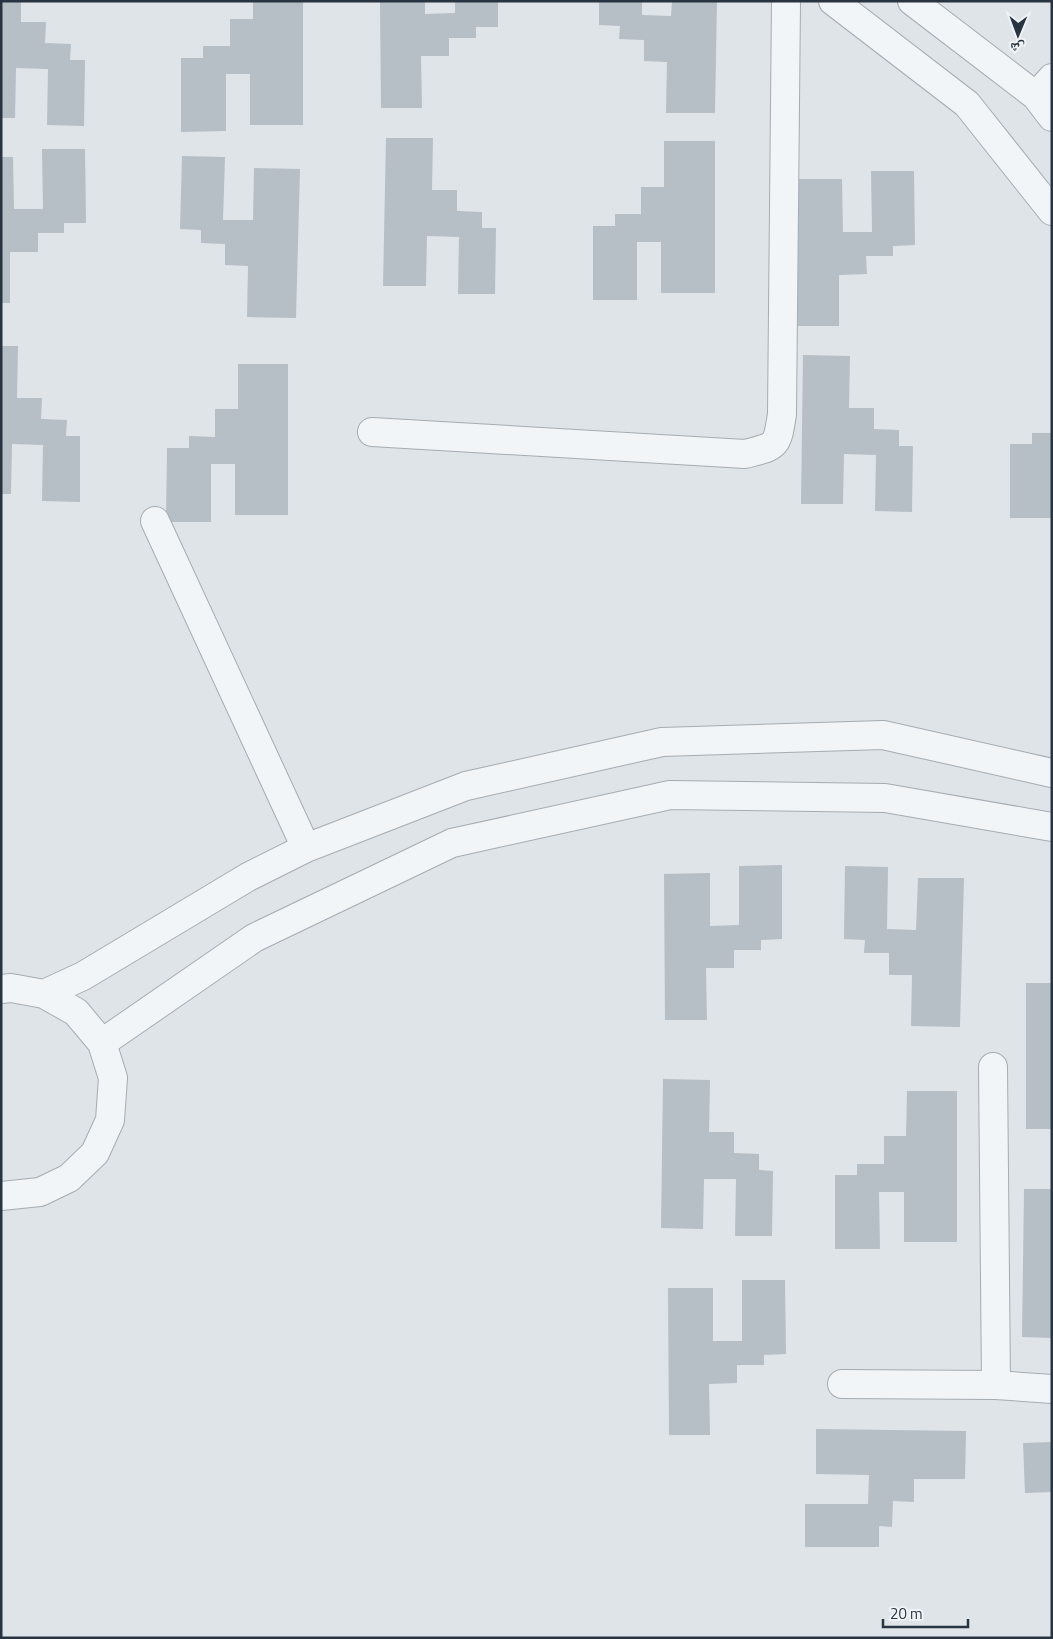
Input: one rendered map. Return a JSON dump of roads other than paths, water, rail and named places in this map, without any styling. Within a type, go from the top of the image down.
[{"type":"street","points":[[372,432],[745,454],[769,448],[778,438],[782,414],[786,1]]},
{"type":"street","points":[[833,1],[967,104],[1052,211]]},
{"type":"street","points":[[912,1],[1046,97]]},
{"type":"street","points":[[155,521],[306,848]]},
{"type":"street","points":[[44,994],[83,976],[248,877],[306,848],[466,786],[662,742],[883,735],[1052,773]]},
{"type":"street","points":[[102,1043],[254,938],[452,843],[670,795],[885,798],[1052,828]]},
{"type":"street","points":[[1,990],[11,988],[44,994],[76,1012],[102,1043],[113,1078],[110,1120],[95,1153],[69,1178],[40,1192],[1,1196]]},
{"type":"street","points":[[993,1067],[996,1385]]},
{"type":"street","points":[[842,1384],[996,1385],[1052,1389]]}]
